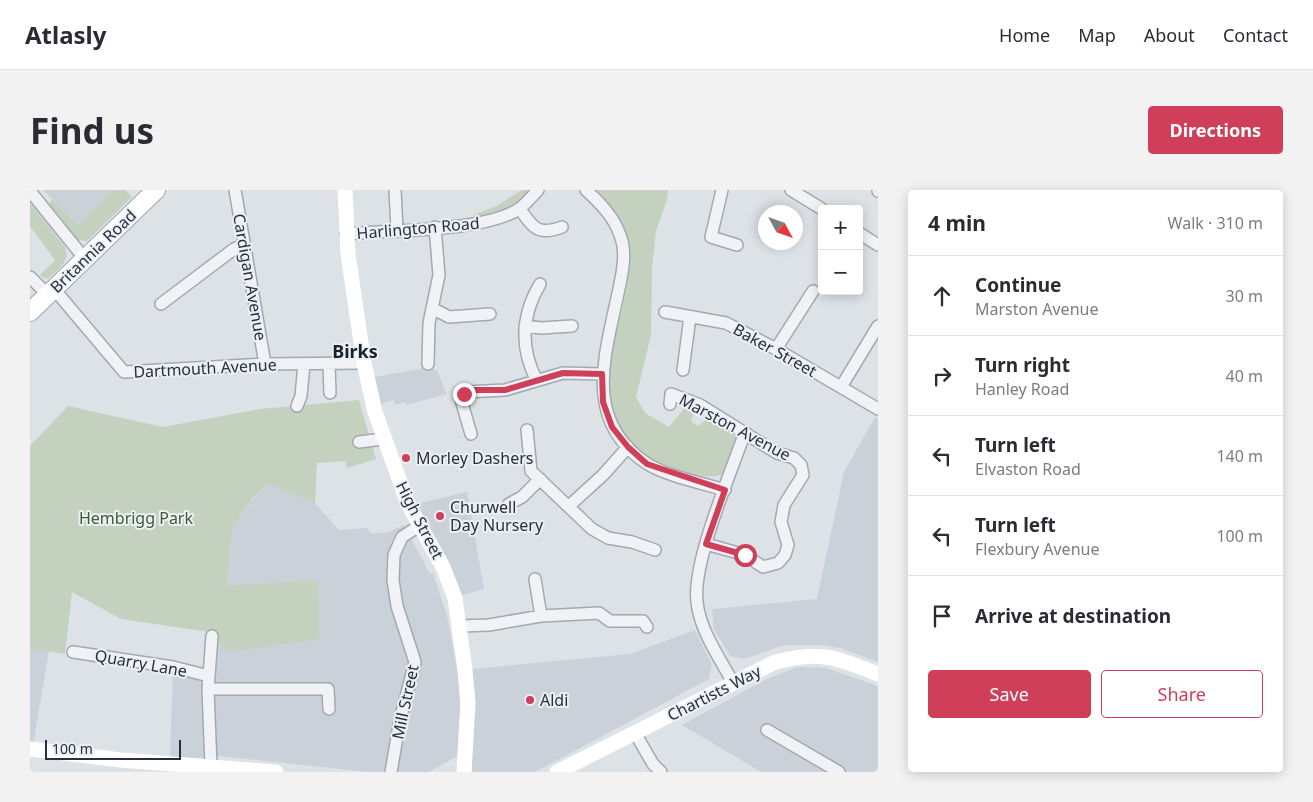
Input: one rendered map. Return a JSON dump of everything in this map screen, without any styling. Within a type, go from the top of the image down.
[{"type":"main road","name":"Britannia Road","points":[[30,312],[156,190]]},
{"type":"main road","name":"High Street","points":[[345,190],[346,234],[364,363],[382,439],[408,504],[450,581],[460,626],[468,703],[461,769]]},
{"type":"main road","name":"Chartists Way","points":[[557,772],[773,663],[817,654],[847,662],[878,674]]},
{"type":"main road","points":[[30,749],[142,767],[185,768],[211,766],[276,772]]},
{"type":"street","name":"Cardigan Avenue","points":[[235,190],[243,245],[266,364]]},
{"type":"street","points":[[395,190],[397,230]]},
{"type":"street","name":"Harlington Road","points":[[346,234],[435,228],[491,221],[520,209],[538,190]]},
{"type":"street","points":[[586,190],[608,212],[621,236],[622,280],[602,374],[603,402],[612,427],[628,447],[647,464],[725,490]]},
{"type":"street","points":[[722,190],[706,239],[737,246]]},
{"type":"street","points":[[791,190],[818,207]]},
{"type":"street","points":[[30,191],[84,258]]},
{"type":"street","points":[[520,209],[529,223],[538,230],[553,230],[562,227]]},
{"type":"street","points":[[428,364],[429,323],[439,275],[435,228]]},
{"type":"street","points":[[863,236],[878,245]]},
{"type":"street","points":[[161,304],[234,249],[243,245]]},
{"type":"street","points":[[30,277],[51,292]]},
{"type":"street","points":[[536,379],[528,363],[524,341],[528,307],[540,284]]},
{"type":"street","points":[[776,349],[813,291]]},
{"type":"street","name":"Dartmouth Avenue","points":[[51,292],[124,372],[266,364],[329,365],[364,363]]},
{"type":"street","points":[[432,308],[449,317],[490,314]]},
{"type":"street","name":"Baker Street","points":[[665,312],[726,323],[776,349],[878,409]]},
{"type":"street","points":[[683,370],[690,317]]},
{"type":"street","points":[[525,326],[541,328],[572,326]]},
{"type":"street","points":[[841,388],[878,326]]},
{"type":"street","points":[[297,406],[304,364]]},
{"type":"street","points":[[329,365],[330,393]]},
{"type":"street","points":[[471,434],[462,403],[466,392],[505,390],[536,379],[563,373],[602,374]]},
{"type":"street","name":"Marston Avenue","points":[[670,404],[672,394],[700,405],[777,454],[794,458],[802,464],[803,475],[784,505],[781,522],[788,545],[786,555],[778,563],[763,567],[745,555],[706,544]]},
{"type":"street","points":[[527,430],[531,471],[569,506],[578,518],[608,538],[632,542],[655,550]]},
{"type":"street","points":[[733,683],[705,629],[697,601],[698,581],[706,544],[745,432]]},
{"type":"street","points":[[359,442],[382,439]]},
{"type":"street","points":[[569,506],[604,475],[628,447]]},
{"type":"street","points":[[509,504],[522,497],[540,479]]},
{"type":"street","name":"Mill Street","points":[[391,772],[400,720],[415,662],[397,606],[393,580],[394,555],[402,537],[419,526]]},
{"type":"street","points":[[535,580],[541,616]]},
{"type":"street","points":[[460,626],[489,625],[541,616],[599,613],[610,621],[643,621],[647,627]]},
{"type":"street","name":"Quarry Lane","points":[[211,766],[208,676],[212,636]]},
{"type":"street","name":"Quarry Lane","points":[[73,652],[173,667],[208,676]]},
{"type":"street","points":[[208,689],[328,689],[329,709]]},
{"type":"street","points":[[767,730],[838,772]]},
{"type":"street","points":[[635,733],[653,764],[661,772]]},
{"type":"shaded area","points":[[43,190],[113,190],[78,225]]},
{"type":"shaded area","points":[[430,367],[437,371],[447,394],[406,405],[404,402],[396,405],[394,400],[377,405],[369,378]]},
{"type":"shaded area","points":[[875,417],[878,419],[878,662],[840,648],[820,645],[784,645],[744,659],[730,656],[714,629],[712,609],[817,599],[844,472]]},
{"type":"shaded area","points":[[271,484],[315,503],[339,530],[367,528],[371,534],[389,532],[404,525],[430,574],[433,573],[447,616],[459,680],[460,711],[457,756],[429,772],[369,772],[219,756],[199,758],[170,757],[173,667],[208,676],[212,636],[318,580],[227,587],[232,529],[256,495]]},
{"type":"shaded area","points":[[467,492],[484,589],[457,597],[412,505]]},
{"type":"shaded area","points":[[695,630],[712,665],[709,679],[535,772],[472,772],[472,669],[630,654]]},
{"type":"shaded area","points":[[30,648],[49,651],[33,745],[30,744]]},
{"type":"shaded area","points":[[797,667],[826,668],[878,686],[878,772],[761,772],[682,725],[767,679]]},
{"type":"green space","points":[[113,190],[125,190],[132,197],[87,241],[78,240],[48,206],[52,199],[78,225]]},
{"type":"green space","points":[[522,190],[531,190],[505,209],[490,215],[474,218],[473,215],[496,206]]},
{"type":"green space","points":[[593,190],[668,190],[667,200],[656,231],[652,268],[651,335],[636,397],[645,413],[669,427],[688,404],[695,410],[691,421],[698,426],[709,417],[738,434],[732,457],[723,474],[709,477],[702,476],[661,464],[642,453],[623,432],[613,409],[609,386],[615,339],[626,291],[629,267],[628,243],[619,221]]},
{"type":"green space","points":[[30,203],[65,247],[65,261],[49,278],[44,278],[40,275],[55,260],[30,226]]},
{"type":"green space","name":"Hembrigg Park","points":[[359,400],[376,459],[347,468],[345,461],[317,463],[315,503],[270,484],[255,495],[232,529],[227,586],[318,580],[319,639],[227,652],[209,632],[121,619],[72,592],[65,654],[30,648],[30,446],[68,406],[163,427],[260,409]]},
{"type":"place","name":"Morley Dashers","points":[[406,458]]},
{"type":"place","name":"Churwell Day Nursery","points":[[440,516]]},
{"type":"place","name":"Aldi","points":[[530,700]]},
{"type":"district","name":"Birks","points":[[355,351]]},
{"type":"route","points":[[464,394],[470,390],[505,390],[536,379],[563,373],[602,374],[603,402],[612,427],[628,447],[647,464],[725,490],[706,544],[745,555]]}]
